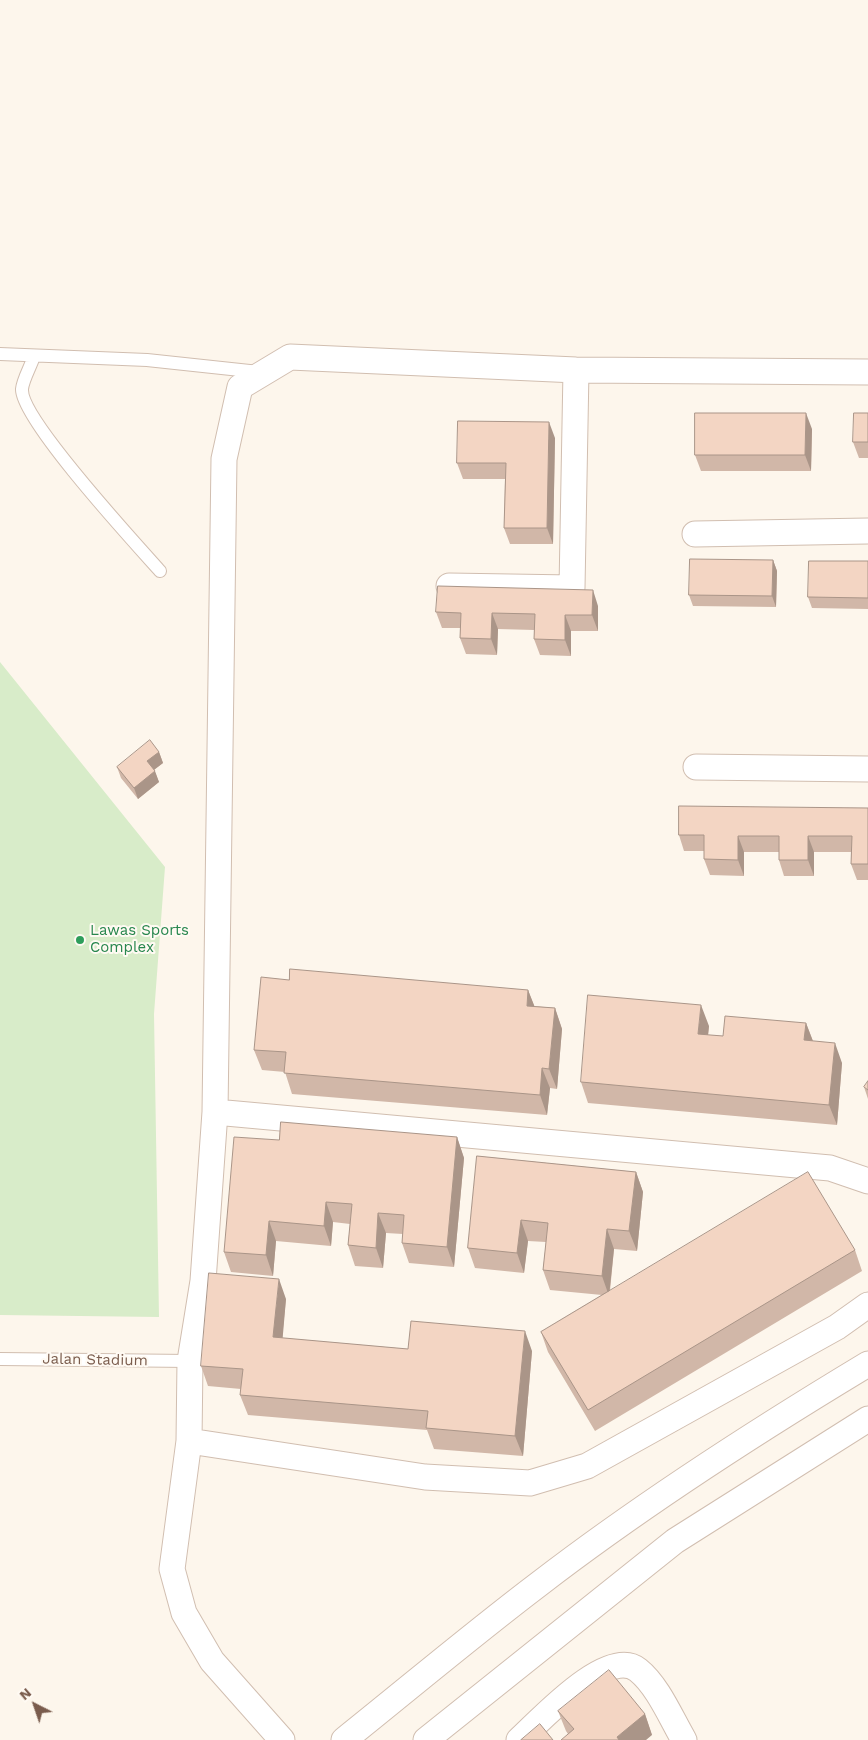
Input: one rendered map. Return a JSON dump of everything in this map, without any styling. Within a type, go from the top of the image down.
[{"type":"street","points":[[282,1740],[212,1661],[184,1613],[172,1569],[189,1440],[190,1360],[203,1281],[216,1112],[224,459],[240,387],[290,358],[576,370],[868,372]]},
{"type":"street","points":[[449,586],[572,588],[576,370]]},
{"type":"street","points":[[695,534],[868,531]]},
{"type":"street","points":[[696,767],[868,769]]},
{"type":"street","points":[[216,1112],[830,1168],[868,1181]]},
{"type":"street","points":[[189,1440],[425,1477],[530,1483],[587,1466],[837,1327],[868,1306]]},
{"type":"street","points":[[344,1740],[539,1584],[643,1508],[799,1405],[868,1364]]},
{"type":"street","points":[[426,1740],[675,1541],[868,1419]]},
{"type":"street","points":[[519,1740],[586,1680],[606,1668],[622,1665],[636,1668],[648,1679],[684,1740]]},
{"type":"lane","points":[[0,354],[147,360],[264,373]]},
{"type":"lane","points":[[34,356],[22,389],[26,405],[54,448],[160,571]]},
{"type":"lane","name":"Jalan Stadium","points":[[0,1358],[190,1360]]},
{"type":"green space","name":"Lawas Sports Complex","points":[[0,662],[165,867],[154,1014],[159,1317],[0,1315]]},
{"type":"building","points":[[695,413],[806,413],[805,455],[695,455]]},
{"type":"building","points":[[854,413],[868,413],[868,442],[853,442]]},
{"type":"building","points":[[458,421],[549,422],[547,528],[504,528],[506,463],[457,463]]},
{"type":"building","points":[[690,559],[773,560],[772,596],[689,595]]},
{"type":"building","points":[[809,561],[868,561],[868,598],[808,597]]},
{"type":"building","points":[[438,586],[593,590],[592,615],[565,615],[565,640],[534,639],[535,614],[492,613],[491,639],[460,638],[461,613],[436,612]]},
{"type":"building","points":[[150,740],[159,752],[147,761],[155,771],[134,788],[117,767]]},
{"type":"building","points":[[679,806],[868,808],[868,864],[851,864],[852,836],[808,836],[808,860],[779,860],[779,836],[738,836],[738,860],[704,859],[704,835],[679,835]]},
{"type":"building","points":[[290,969],[528,990],[527,1006],[555,1008],[549,1069],[542,1068],[540,1095],[284,1073],[286,1052],[254,1050],[261,977],[289,980]]},
{"type":"building","points":[[588,995],[701,1005],[698,1034],[723,1036],[725,1016],[806,1023],[804,1040],[835,1043],[829,1105],[581,1082]]},
{"type":"building","points":[[868,1081],[868,1090],[864,1087]]},
{"type":"building","points":[[281,1122],[457,1137],[447,1247],[402,1243],[404,1215],[378,1213],[376,1248],[348,1245],[352,1204],[326,1202],[324,1226],[269,1221],[266,1255],[224,1252],[234,1137],[279,1140]]},
{"type":"building","points":[[477,1156],[636,1172],[629,1231],[607,1229],[602,1276],[543,1270],[548,1223],[521,1220],[517,1253],[468,1248]]},
{"type":"building","points":[[808,1172],[855,1250],[588,1410],[541,1332]]},
{"type":"building","points":[[209,1273],[279,1279],[273,1337],[408,1349],[411,1321],[525,1331],[515,1436],[426,1428],[428,1411],[240,1395],[243,1369],[201,1366]]},
{"type":"building","points":[[609,1670],[645,1714],[617,1737],[619,1740],[561,1740],[574,1729],[558,1711]]},
{"type":"building","points":[[540,1724],[553,1740],[521,1740]]},
{"type":"place","name":"Lawas Sports Complex","points":[[80,940]]}]
